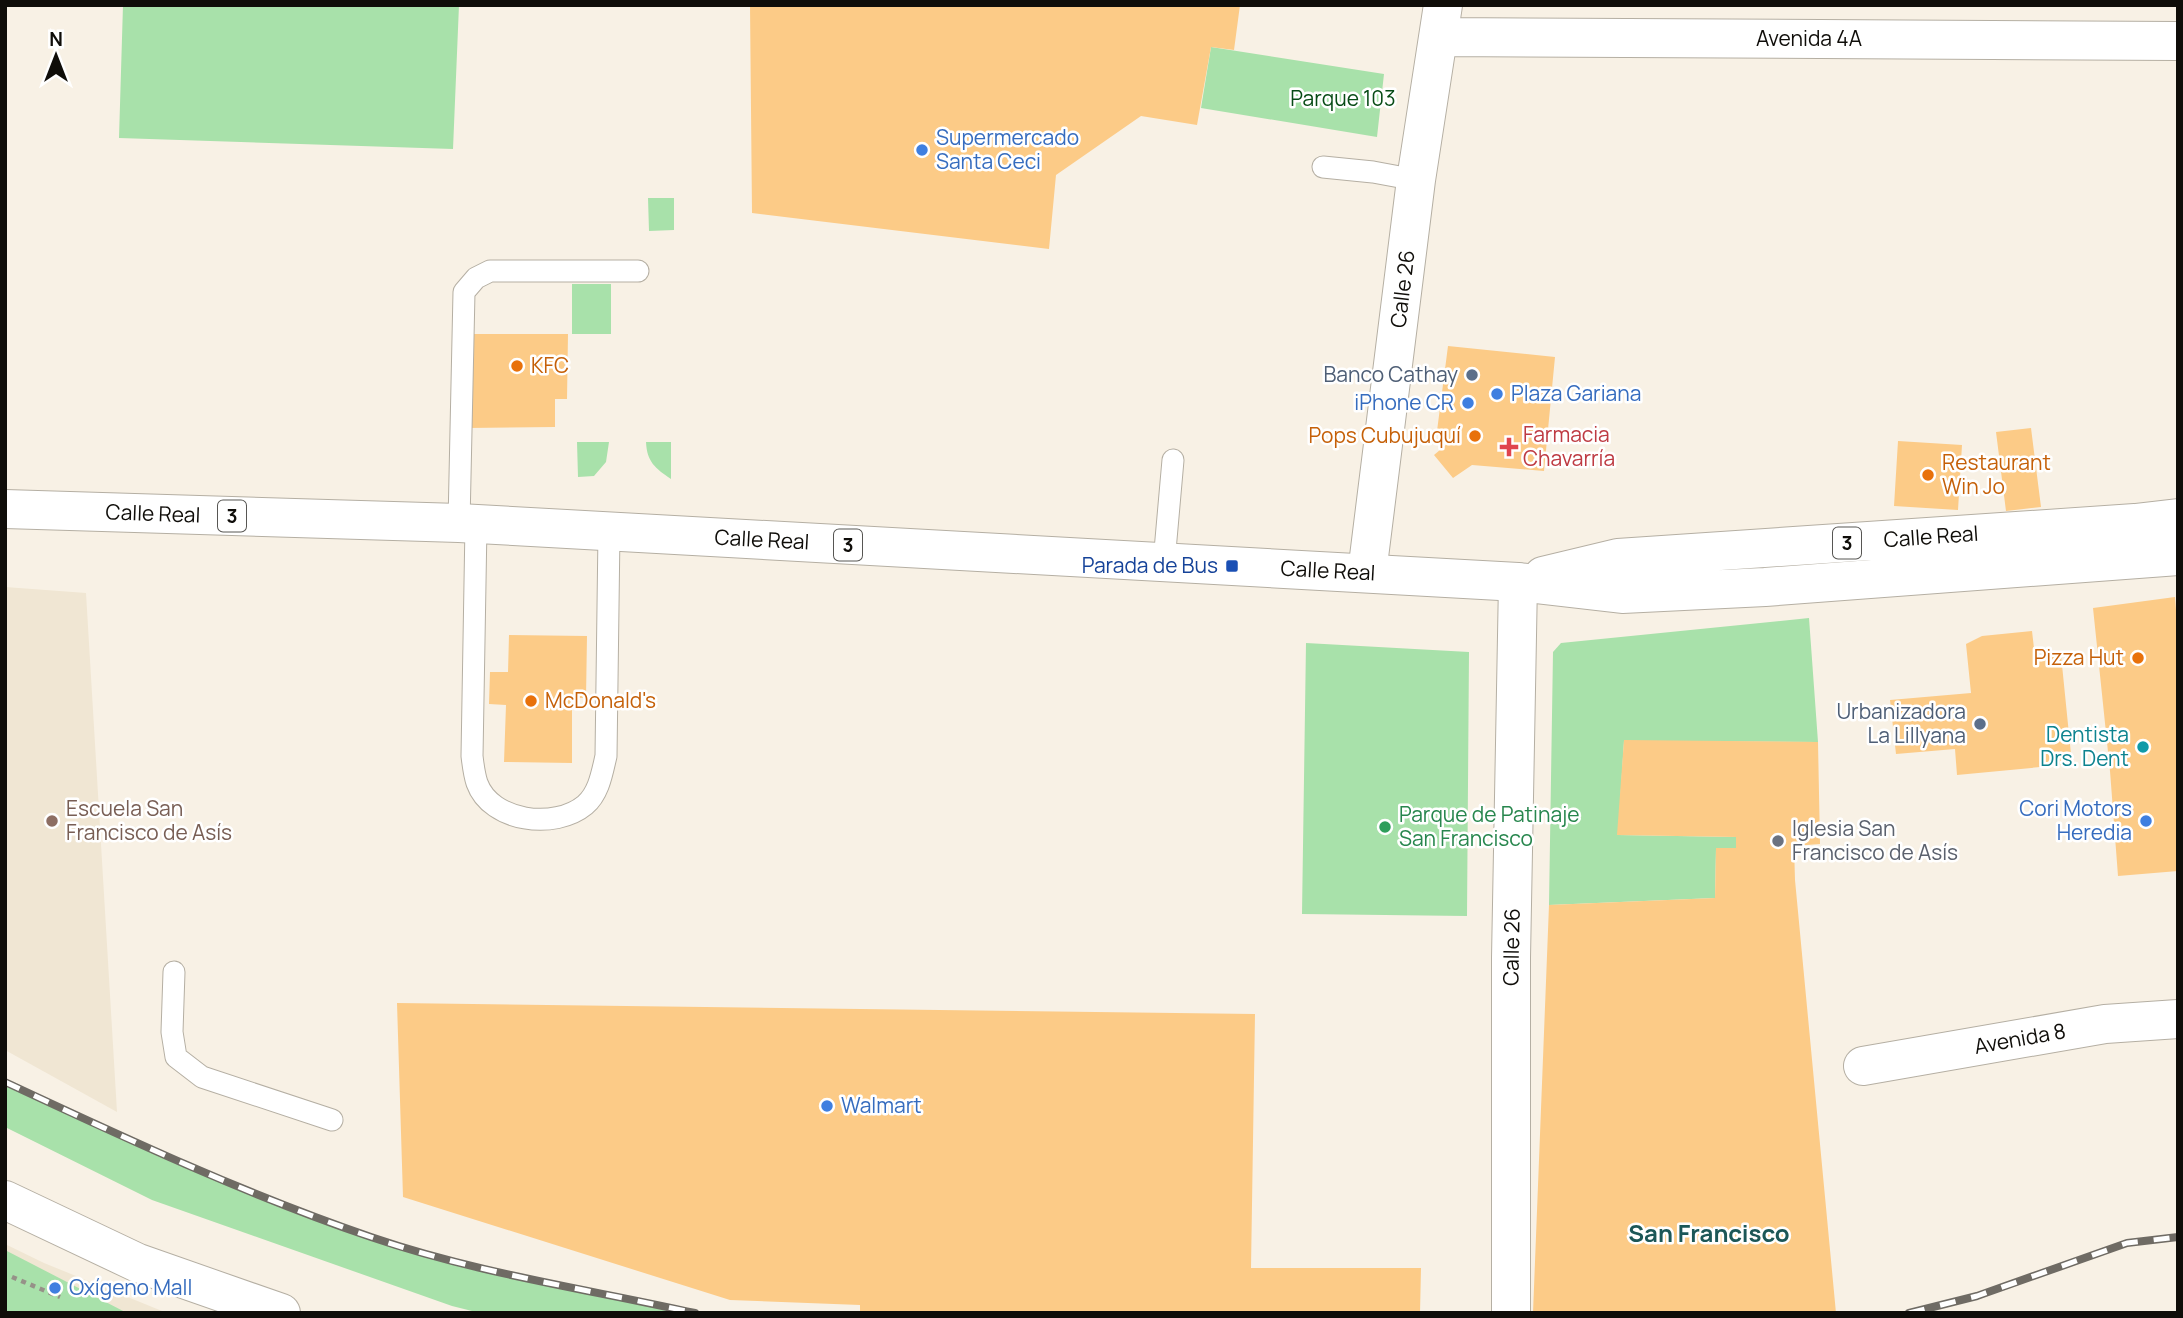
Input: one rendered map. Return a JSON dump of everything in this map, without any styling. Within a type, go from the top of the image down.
[{"type":"main road","name":"Avenida 4A","points":[[1442,21],[2178,41]]},
{"type":"main road","name":"Calle 26","points":[[1367,573],[1416,180],[1442,21]]},
{"type":"main road","name":"Calle Real","points":[[5,509],[609,531],[1518,582],[1622,594],[1779,586],[2178,556]]},
{"type":"main road","name":"Calle Real","points":[[1518,582],[1618,558],[2178,518]]},
{"type":"main road","name":"Calle 26","points":[[1511,1313],[1511,991],[1518,582]]},
{"type":"main road","name":"Avenida 8","points":[[1863,1066],[2105,1024],[2178,1019]]},
{"type":"main road","points":[[5,1200],[138,1263],[281,1313]]},
{"type":"lane","points":[[1323,167],[1416,180]]},
{"type":"lane","points":[[609,531],[606,756],[599,786],[586,804],[566,816],[511,816],[490,802],[477,783],[472,756],[464,292],[476,278],[490,271],[638,271]]},
{"type":"lane","points":[[1164,562],[1173,460]]},
{"type":"lane","points":[[173,972],[172,1032],[176,1057],[202,1077],[332,1120]]},
{"type":"path","points":[[12,1277],[60,1297]]},
{"type":"shaded area","name":"Escuela San Francisco de Asís","points":[[5,587],[86,593],[117,1112],[5,1050]]},
{"type":"shaded area","name":"Oxígeno Mall","points":[[5,1244],[44,1263],[167,1313],[5,1313]]},
{"type":"green space","points":[[123,5],[459,5],[453,149],[119,138]]},
{"type":"green space","name":"Parque 103","points":[[1211,47],[1384,74],[1377,137],[1201,108]]},
{"type":"green space","points":[[648,198],[674,198],[674,230],[649,231]]},
{"type":"green space","points":[[572,284],[611,284],[611,334],[572,334]]},
{"type":"green space","points":[[577,442],[609,442],[606,462],[594,476],[578,477]]},
{"type":"green space","points":[[646,442],[671,442],[671,479],[653,464]]},
{"type":"green space","points":[[1809,618],[1818,742],[1624,741],[1618,835],[1736,837],[1736,848],[1716,849],[1715,898],[1549,905],[1553,652],[1561,643]]},
{"type":"green space","name":"Parque de Patinaje San Francisco","points":[[1306,643],[1469,652],[1467,916],[1302,914]]},
{"type":"green space","points":[[5,1082],[231,1184],[371,1237],[491,1271],[695,1313],[480,1313],[452,1306],[152,1200],[5,1127]]},
{"type":"green space","name":"Oxígeno Mall","points":[[5,1250],[127,1313],[5,1313]]},
{"type":"building","name":"Supermercado Santa Ceci","points":[[750,5],[1240,5],[1234,50],[1211,47],[1197,125],[1141,116],[1056,175],[1049,249],[752,213]]},
{"type":"building","name":"KFC","points":[[467,334],[568,334],[567,399],[555,399],[555,427],[467,428]]},
{"type":"building","name":"Plaza Gariana","points":[[1448,346],[1555,357],[1544,471],[1472,465],[1453,478],[1434,455],[1447,444],[1437,431]]},
{"type":"building","points":[[2031,428],[2041,507],[2006,511],[1996,432]]},
{"type":"building","name":"Restaurant Win Jo","points":[[1898,441],[1962,445],[1958,510],[1894,506]]},
{"type":"building","points":[[2175,597],[2178,635],[2178,871],[2118,876],[2093,608]]},
{"type":"building","name":"Urbanizadora La Lillyana","points":[[2032,631],[2035,657],[2061,655],[2072,764],[1957,775],[1955,749],[1896,754],[1890,700],[1971,693],[1966,644],[1982,636]]},
{"type":"building","name":"McDonald's","points":[[509,635],[587,636],[586,698],[572,698],[572,763],[504,762],[506,705],[489,704],[490,672],[508,672]]},
{"type":"building","points":[[1624,740],[1818,742],[1820,844],[1794,846],[1795,880],[1836,1313],[1533,1313],[1549,905],[1715,898],[1716,848],[1736,848],[1736,837],[1617,835]]},
{"type":"building","name":"Walmart","points":[[397,1003],[1255,1014],[1251,1268],[1421,1268],[1420,1313],[860,1313],[860,1305],[730,1300],[403,1197]]},
{"type":"railway","points":[[5,1082],[231,1184],[371,1237],[491,1271],[695,1313]]},
{"type":"railway","points":[[1909,1313],[1977,1296],[2127,1243],[2178,1237]]},
{"type":"place","name":"Supermercado Santa Ceci","points":[[922,150]]},
{"type":"place","name":"KFC","points":[[517,366]]},
{"type":"place","name":"Banco Cathay","points":[[1472,375]]},
{"type":"place","name":"Plaza Gariana","points":[[1497,394]]},
{"type":"place","name":"iPhone CR","points":[[1468,403]]},
{"type":"place","name":"Pops Cubujuquí","points":[[1475,436]]},
{"type":"place","name":"Farmacia Chavarría","points":[[1509,447]]},
{"type":"place","name":"Restaurant Win Jo","points":[[1928,475]]},
{"type":"place","name":"Parada de Bus","points":[[1232,566]]},
{"type":"place","name":"Pizza Hut","points":[[2138,658]]},
{"type":"place","name":"McDonald's","points":[[531,701]]},
{"type":"place","name":"Urbanizadora La Lillyana","points":[[1980,724]]},
{"type":"place","name":"Dentista Drs. Dent","points":[[2143,747]]},
{"type":"place","name":"Escuela San Francisco de Asís","points":[[52,821]]},
{"type":"place","name":"Cori Motors Heredia","points":[[2146,821]]},
{"type":"place","name":"Parque de Patinaje San Francisco","points":[[1385,827]]},
{"type":"place","name":"Iglesia San Francisco de Asís","points":[[1778,841]]},
{"type":"place","name":"Walmart","points":[[827,1106]]},
{"type":"place","name":"Oxígeno Mall","points":[[55,1288]]},
{"type":"district","name":"San Francisco","points":[[1709,1234]]}]
